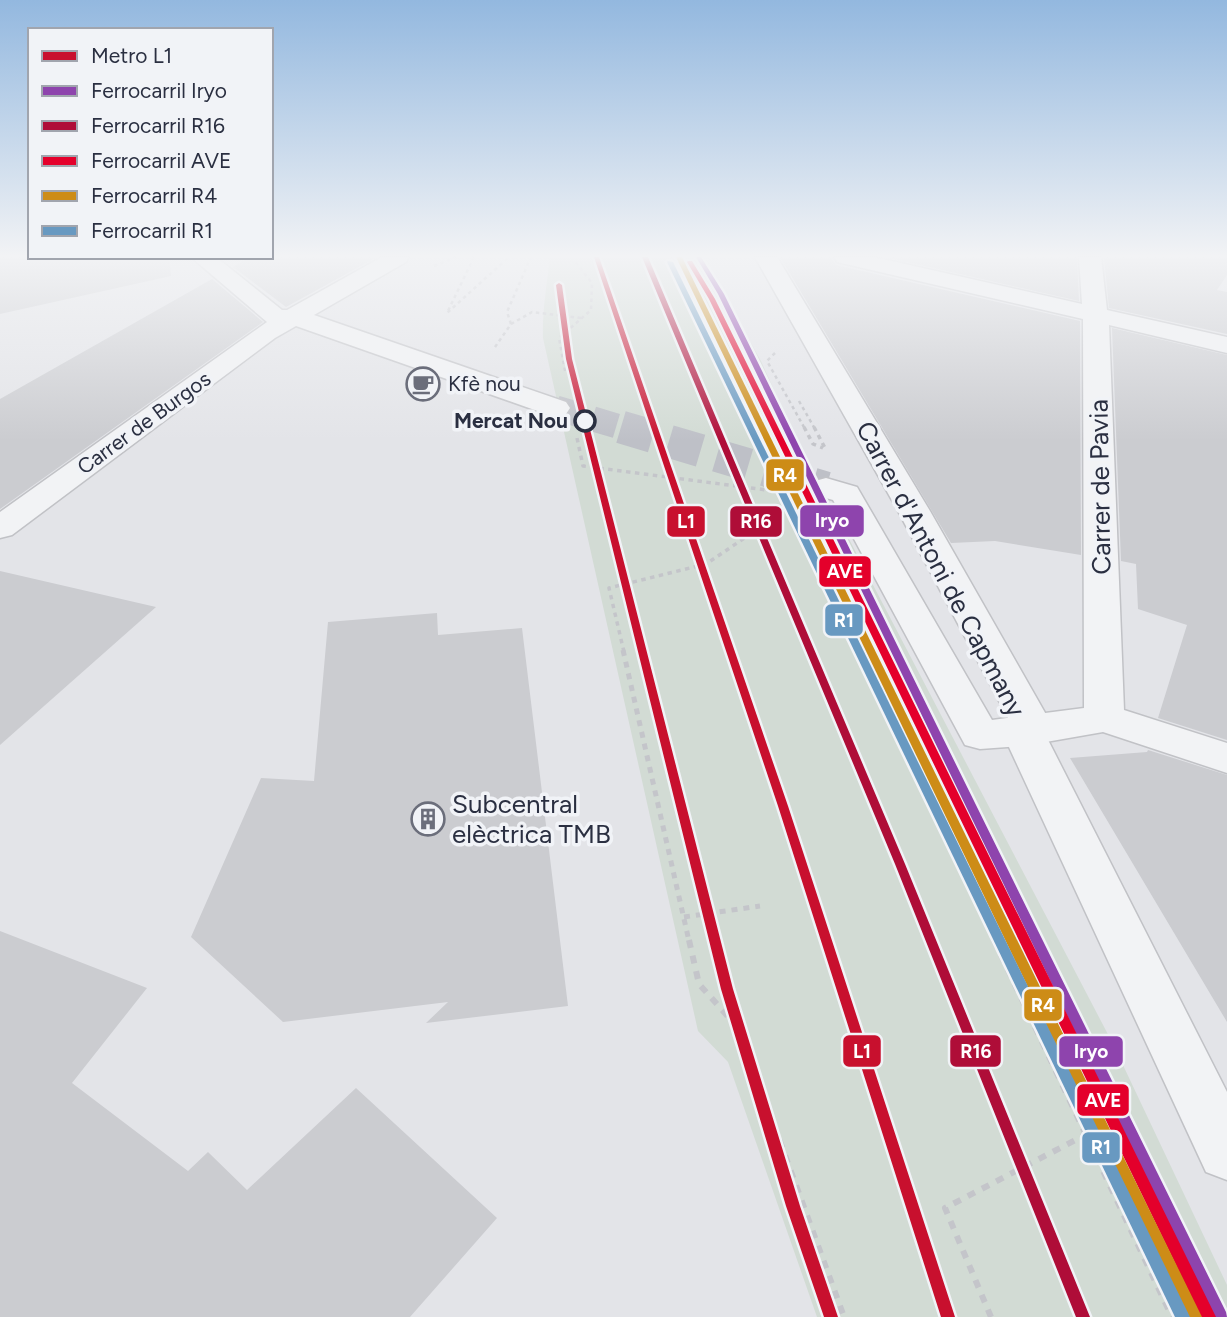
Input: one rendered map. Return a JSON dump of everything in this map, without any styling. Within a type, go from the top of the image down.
[{"type":"street","name":"Carrer de Burgos","points":[[0,528],[254,341],[291,318]]},
{"type":"street","points":[[297,318],[556,408]]},
{"type":"street","name":"Carrer d'Antoni de Capmany","points":[[802,318],[907,499],[1028,718],[1001,734],[1227,1152]]},
{"type":"street","name":"Carrer de Pavia","points":[[1096,318],[1104,718]]},
{"type":"street","points":[[1115,318],[1227,345]]},
{"type":"street","points":[[826,488],[846,494],[1001,734],[1104,718],[1227,758]]},
{"type":"path","points":[[511,324],[522,318]]},
{"type":"path","points":[[566,376],[559,338],[581,318]]},
{"type":"path","points":[[702,318],[776,467]]},
{"type":"path","name":"Carrer d'Antoni de Capmany","points":[[794,393],[825,449]]},
{"type":"path","points":[[575,428],[583,466],[783,492],[1172,1317]]},
{"type":"path","points":[[790,508],[706,564],[609,588],[699,984],[739,1029],[844,1317]]},
{"type":"path","points":[[684,917],[760,906]]},
{"type":"path","points":[[990,1317],[945,1208],[1087,1135]]},
{"type":"shaded area","points":[[544,318],[737,318],[761,361],[792,430],[1113,1044],[1227,1285],[1227,1317],[817,1317],[728,1062],[698,1031],[543,338]]},
{"type":"building","points":[[142,318],[259,318],[263,322],[0,509],[0,399]]},
{"type":"building","points":[[817,318],[1069,318],[1080,321],[1081,555],[995,541],[951,543]]},
{"type":"building","points":[[1156,318],[1227,318],[1227,334]]},
{"type":"building","points":[[1112,328],[1227,355],[1227,740],[1158,718],[1187,625],[1138,609],[1136,564],[1121,561]]},
{"type":"building","points":[[0,571],[156,607],[0,745]]},
{"type":"building","name":"Subcentral elèctrica TMB","points":[[437,613],[438,635],[522,628],[568,1006],[426,1023],[448,1002],[283,1022],[191,937],[261,778],[314,781],[328,622]]},
{"type":"building","points":[[1148,750],[1227,775],[1227,1022],[1070,758]]},
{"type":"building","points":[[0,931],[147,988],[72,1083],[188,1171],[208,1152],[247,1190],[356,1088],[497,1218],[410,1317],[0,1317]]},
{"type":"tunnel","points":[[556,408],[627,429]]},
{"type":"tunnel","points":[[621,427],[826,488]]},
{"type":"metro line","name":"L1","points":[[564,318],[569,359],[727,989],[793,1206],[831,1317]]},
{"type":"metro line","name":"L1","points":[[617,318],[783,806],[948,1317]]},
{"type":"rail line","name":"R16","points":[[671,318],[900,864],[1083,1317]]},
{"type":"rail line","name":"R1","points":[[697,318],[1183,1317]]},
{"type":"rail line","name":"R4","points":[[709,318],[1195,1317]]},
{"type":"rail line","name":"AVE","points":[[722,318],[1209,1317]]},
{"type":"rail line","name":"Iryo","points":[[733,318],[1221,1317]]},
{"type":"place","name":"Kfè nou","points":[[423,384]]},
{"type":"place","name":"Mercat Nou","points":[[585,421]]},
{"type":"place","name":"Subcentral elèctrica TMB","points":[[428,819]]}]
